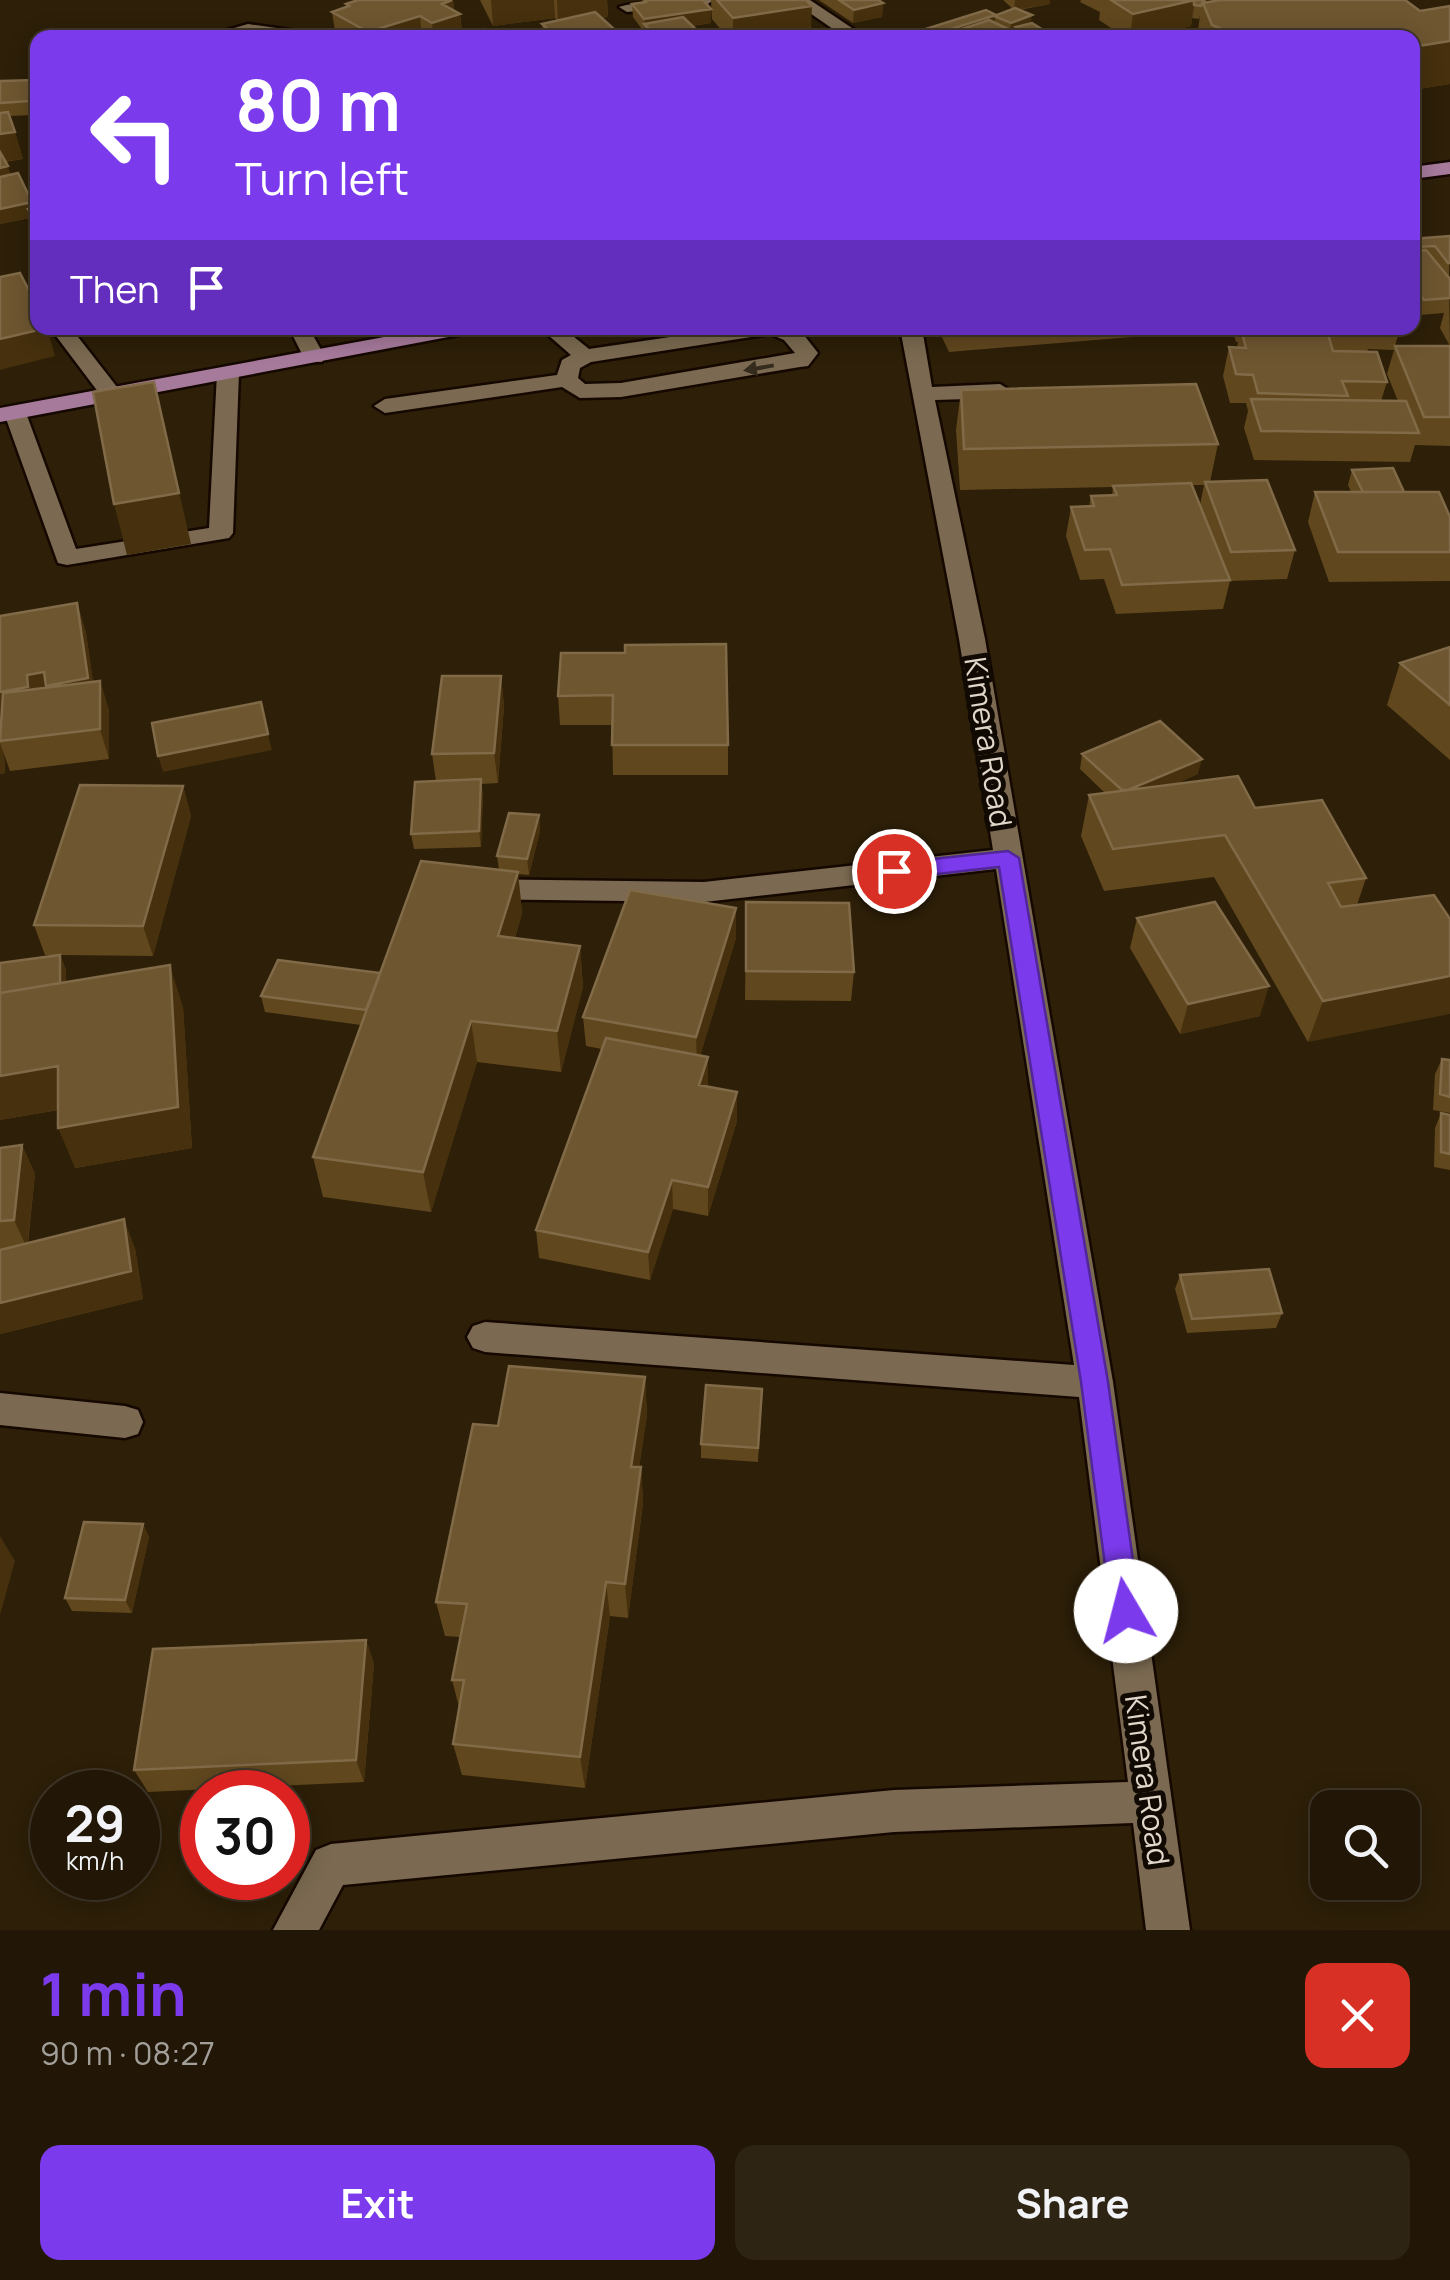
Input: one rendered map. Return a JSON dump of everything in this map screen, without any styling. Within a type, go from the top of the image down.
[{"type":"main road","points":[[1420,171],[1450,168]]},
{"type":"main road","points":[[8,414],[428,335]]},
{"type":"street","points":[[627,7],[706,0]]},
{"type":"street","points":[[800,0],[847,30]]},
{"type":"street","points":[[65,335],[112,396]]},
{"type":"street","points":[[303,335],[314,357]]},
{"type":"street","points":[[559,335],[585,356]]},
{"type":"street","points":[[567,380],[570,365],[585,356],[725,335]]},
{"type":"street","points":[[385,406],[567,380],[580,391],[621,390],[800,361],[807,353],[803,344],[786,335]]},
{"type":"street","name":"Kimera Road","points":[[913,335],[972,639],[1095,1382],[1168,1930]]},
{"type":"street","points":[[8,414],[67,558],[222,533],[228,374]]},
{"type":"street","points":[[923,394],[1017,391]]},
{"type":"street","points":[[445,889],[704,892],[1008,858]]},
{"type":"street","points":[[485,1337],[1095,1382]]},
{"type":"street","points":[[0,1408],[125,1422]]},
{"type":"street","points":[[294,1930],[331,1865],[894,1811],[1151,1802]]},
{"type":"building","points":[[358,0],[452,0],[442,4],[460,14],[432,23],[420,16],[364,30],[332,12],[349,6],[346,4]]},
{"type":"building","points":[[645,0],[703,0],[711,9],[644,19],[632,4]]},
{"type":"building","points":[[717,0],[806,0],[812,6],[733,18]]},
{"type":"building","points":[[839,0],[878,0],[883,3],[854,10]]},
{"type":"building","points":[[1111,0],[1195,0],[1133,14]]},
{"type":"building","points":[[1405,0],[1420,11],[1450,6],[1450,41],[1420,46],[1420,30],[1224,30],[1212,25],[1203,3]]},
{"type":"building","points":[[1015,8],[1032,15],[1011,23],[994,16]]},
{"type":"building","points":[[986,10],[996,15],[948,30],[922,30]]},
{"type":"building","points":[[595,12],[615,30],[549,30],[542,24]]},
{"type":"building","points":[[683,17],[697,30],[650,30],[644,24]]},
{"type":"building","points":[[989,20],[1008,29],[1005,30],[959,30]]},
{"type":"building","points":[[1032,23],[1043,30],[1021,30],[1016,27]]},
{"type":"building","points":[[30,80],[29,101],[0,103],[0,81]]},
{"type":"building","points":[[8,112],[15,132],[0,134],[0,113]]},
{"type":"building","points":[[0,152],[8,166],[0,168]]},
{"type":"building","points":[[18,173],[30,202],[0,209],[0,177]]},
{"type":"building","points":[[1450,236],[1450,263],[1435,246],[1420,247],[1420,238]]},
{"type":"building","points":[[1420,250],[1426,250],[1450,279],[1450,298],[1424,300],[1420,295]]},
{"type":"building","points":[[20,273],[30,292],[30,332],[0,339],[0,277]]},
{"type":"building","points":[[1243,335],[1328,335],[1333,351],[1377,352],[1387,382],[1342,381],[1348,396],[1258,393],[1253,375],[1236,374],[1229,347],[1246,348]]},
{"type":"building","points":[[1395,346],[1450,346],[1450,417],[1424,417]]},
{"type":"building","points":[[154,382],[179,493],[114,504],[93,392]]},
{"type":"building","points":[[1196,384],[1218,444],[964,449],[961,390]]},
{"type":"building","points":[[1251,399],[1406,401],[1419,433],[1261,431]]},
{"type":"building","points":[[1393,468],[1404,492],[1363,492],[1352,470]]},
{"type":"building","points":[[1267,480],[1295,550],[1231,552],[1205,482]]},
{"type":"building","points":[[1191,483],[1230,580],[1122,585],[1110,549],[1085,550],[1071,507],[1094,506],[1091,496],[1117,495],[1113,486]]},
{"type":"building","points":[[1315,492],[1439,492],[1450,517],[1450,552],[1338,552]]},
{"type":"building","points":[[77,603],[88,678],[46,686],[44,672],[27,675],[28,687],[0,692],[0,616]]},
{"type":"building","points":[[726,644],[728,745],[612,745],[613,695],[558,696],[561,653],[625,653],[625,645]]},
{"type":"building","points":[[1450,647],[1450,705],[1400,663]]},
{"type":"building","points":[[442,676],[501,676],[494,753],[432,754]]},
{"type":"building","points":[[100,681],[100,729],[0,741],[3,693]]},
{"type":"building","points":[[261,702],[268,734],[158,756],[152,723]]},
{"type":"building","points":[[1160,721],[1202,759],[1122,790],[1082,754]]},
{"type":"building","points":[[1238,776],[1255,808],[1322,800],[1366,878],[1328,883],[1341,907],[1434,895],[1450,919],[1450,976],[1323,1001],[1225,835],[1113,849],[1089,795]]},
{"type":"building","points":[[481,779],[479,831],[411,834],[415,782]]},
{"type":"building","points":[[80,785],[183,786],[143,926],[34,925]]},
{"type":"building","points":[[509,813],[539,815],[527,859],[497,856]]},
{"type":"building","points":[[421,861],[518,872],[498,936],[580,946],[557,1031],[471,1021],[423,1172],[313,1157]]},
{"type":"building","points":[[630,890],[736,908],[696,1037],[583,1017]]},
{"type":"building","points":[[746,902],[849,903],[854,972],[746,971]]},
{"type":"building","points":[[1215,902],[1269,986],[1188,1004],[1137,918]]},
{"type":"building","points":[[60,955],[60,983],[0,993],[0,963]]},
{"type":"building","points":[[278,960],[380,973],[366,1010],[261,996]]},
{"type":"building","points":[[170,965],[178,1107],[58,1128],[58,1066],[0,1076],[0,993]]},
{"type":"building","points":[[606,1038],[708,1057],[699,1085],[737,1092],[708,1187],[672,1180],[648,1252],[536,1230]]},
{"type":"building","points":[[1442,1059],[1450,1060],[1450,1097],[1440,1094]]},
{"type":"building","points":[[1441,1113],[1450,1115],[1450,1154],[1441,1152]]},
{"type":"building","points":[[22,1145],[14,1220],[0,1221],[0,1148]]},
{"type":"building","points":[[124,1219],[131,1271],[0,1303],[0,1250]]},
{"type":"building","points":[[1269,1269],[1282,1313],[1192,1319],[1180,1275]]},
{"type":"building","points":[[509,1366],[645,1377],[631,1467],[641,1467],[625,1584],[606,1582],[580,1757],[453,1744],[464,1680],[452,1680],[467,1604],[436,1602],[473,1424],[498,1426]]},
{"type":"building","points":[[706,1385],[762,1389],[758,1448],[701,1444]]},
{"type":"building","points":[[84,1522],[143,1524],[125,1600],[65,1598]]},
{"type":"building","points":[[366,1640],[356,1760],[134,1770],[153,1649]]},
{"type":"route","points":[[894,871],[1008,858],[1095,1382],[1126,1611]]}]
